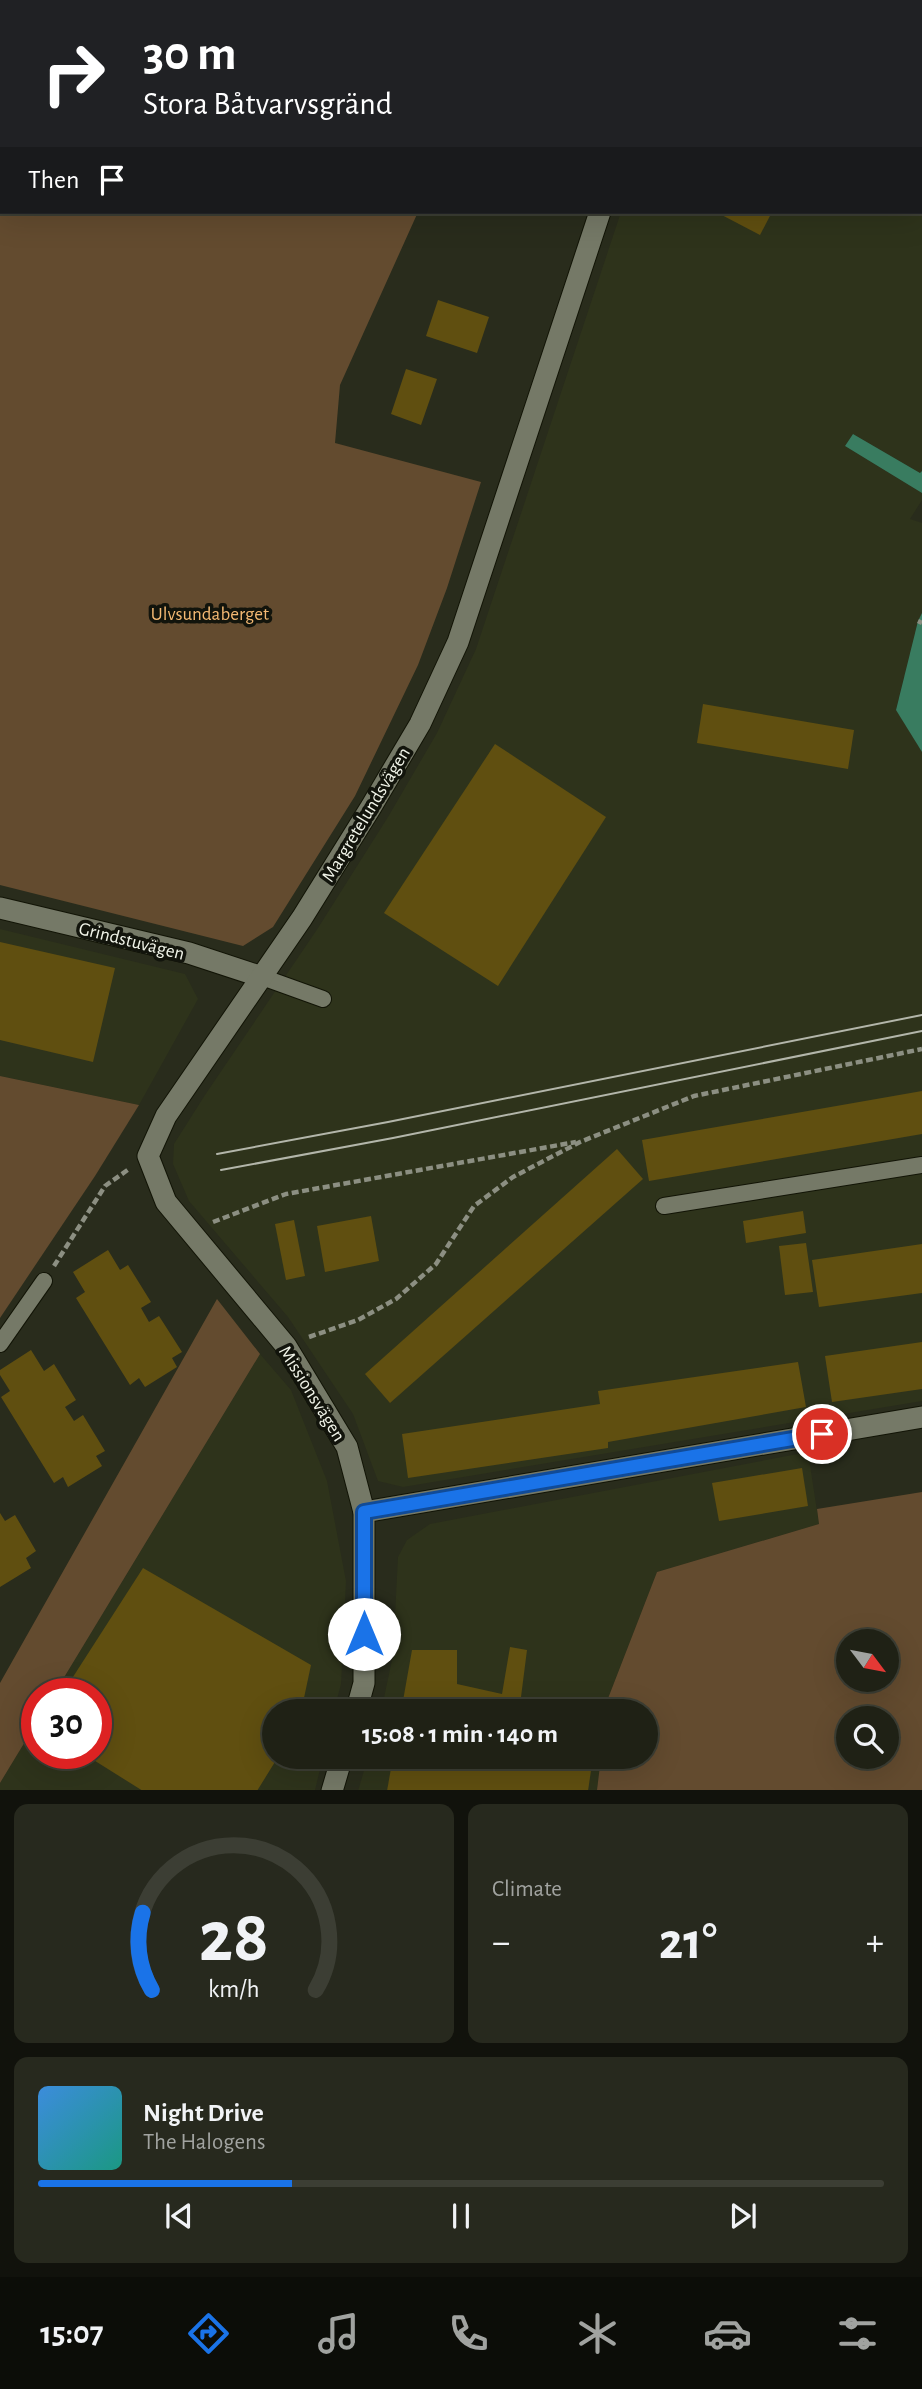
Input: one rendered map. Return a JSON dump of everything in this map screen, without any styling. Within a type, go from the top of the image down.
[{"type":"street","name":"Margretelundsvägen","points":[[148,1156],[166,1116],[262,977],[371,807],[413,736],[458,642],[599,214]]},
{"type":"street","name":"Grindstuvägen","points":[[0,908],[189,953],[262,977]]},
{"type":"street","name":"Missionsvägen","points":[[148,1156],[166,1202],[286,1346],[347,1447],[364,1512],[364,1683],[360,1699]]},
{"type":"street","points":[[364,1512],[922,1417]]},
{"type":"street","points":[[332,1790],[338,1769]]},
{"type":"lane","points":[[262,977],[323,999]]},
{"type":"lane","points":[[664,1206],[922,1165]]},
{"type":"lane","points":[[0,1344],[44,1281]]},
{"type":"path","points":[[286,1346],[358,1320],[397,1299],[436,1264],[474,1206],[513,1177],[580,1142],[694,1096],[922,1049]]},
{"type":"path","points":[[190,1231],[286,1194],[580,1142]]},
{"type":"path","points":[[44,1281],[105,1186],[148,1156]]},
{"type":"shaded area","points":[[620,214],[922,214],[922,471],[920,473],[853,434],[845,446],[922,493],[922,500],[910,519],[922,523],[922,613],[896,709],[922,752],[922,1401],[403,1487],[378,1481],[353,1414],[288,1317],[189,1201],[173,1164],[174,1144],[318,928],[388,817],[437,733],[476,649]]},
{"type":"shaded area","points":[[853,434],[920,473],[922,471],[922,493],[845,446]]},
{"type":"shaded area","points":[[922,613],[922,752],[896,710]]},
{"type":"shaded area","points":[[0,929],[185,974],[198,999],[139,1105],[0,1076]]},
{"type":"shaded area","points":[[260,1354],[291,1390],[327,1481],[346,1581],[341,1684],[337,1699],[262,1699],[262,1769],[320,1769],[315,1790],[0,1790],[0,1783],[21,1748],[21,1769],[112,1769],[112,1678],[64,1678]]},
{"type":"shaded area","points":[[808,1452],[819,1524],[657,1572],[608,1699],[384,1699],[393,1655],[398,1557],[407,1540],[430,1524]]},
{"type":"shaded area","points":[[364,1769],[600,1769],[597,1790],[358,1790]]},
{"type":"green space","name":"Ulvsundaberget","points":[[0,214],[417,214],[340,385],[335,443],[481,482],[447,588],[418,665],[355,796],[273,927],[243,946],[0,885]]},
{"type":"green space","points":[[0,1076],[139,1105],[0,1318]]},
{"type":"green space","points":[[217,1299],[260,1354],[64,1678],[21,1678],[21,1748],[0,1783],[0,1683]]},
{"type":"green space","points":[[922,1492],[922,1790],[597,1790],[600,1769],[658,1769],[658,1699],[608,1699],[657,1572],[819,1524],[817,1509]]},
{"type":"building","points":[[720,214],[771,214],[760,235]]},
{"type":"building","points":[[438,300],[489,317],[477,353],[426,336]]},
{"type":"building","points":[[406,369],[437,379],[421,425],[391,414]]},
{"type":"building","points":[[703,704],[854,730],[848,769],[697,743]]},
{"type":"building","points":[[495,744],[606,817],[498,986],[384,913]]},
{"type":"building","points":[[0,942],[115,968],[93,1062],[0,1040]]},
{"type":"building","points":[[922,1091],[922,1134],[649,1181],[642,1140]]},
{"type":"building","points":[[617,1149],[643,1179],[390,1403],[365,1374]]},
{"type":"building","points":[[803,1211],[806,1233],[746,1243],[743,1221]]},
{"type":"building","points":[[371,1216],[379,1261],[325,1272],[317,1226]]},
{"type":"building","points":[[294,1220],[305,1276],[286,1280],[275,1224]]},
{"type":"building","points":[[806,1243],[813,1292],[785,1295],[779,1246]]},
{"type":"building","points":[[922,1244],[922,1293],[819,1307],[812,1260]]},
{"type":"building","points":[[108,1250],[120,1270],[128,1265],[151,1302],[141,1308],[149,1322],[159,1316],[182,1352],[172,1358],[177,1367],[145,1387],[139,1378],[130,1385],[76,1298],[85,1292],[73,1272]]},
{"type":"building","points":[[922,1342],[922,1389],[832,1402],[825,1356]]},
{"type":"building","points":[[31,1350],[44,1371],[54,1364],[76,1400],[65,1407],[74,1421],[83,1415],[105,1451],[96,1456],[102,1466],[68,1487],[63,1477],[54,1483],[1,1397],[10,1391],[0,1375],[0,1370]]},
{"type":"building","points":[[798,1362],[806,1407],[608,1442],[608,1448],[408,1478],[402,1434],[600,1404],[598,1391]]},
{"type":"building","points":[[802,1468],[808,1506],[719,1521],[712,1483]]},
{"type":"building","points":[[0,1513],[5,1521],[15,1515],[36,1551],[26,1558],[31,1568],[0,1587]]},
{"type":"building","points":[[143,1568],[311,1665],[304,1699],[262,1699],[262,1769],[271,1769],[258,1790],[141,1790],[108,1769],[112,1769],[112,1678],[72,1678]]},
{"type":"building","points":[[510,1647],[527,1650],[521,1697],[531,1699],[403,1699],[412,1650],[457,1650],[457,1684],[502,1694]]},
{"type":"building","points":[[391,1769],[591,1769],[588,1790],[387,1790]]},
{"type":"tram line","points":[[217,1154],[922,1015]]},
{"type":"tram line","points":[[221,1170],[922,1031]]},
{"type":"route","points":[[364,1634],[364,1512],[822,1434]]}]
